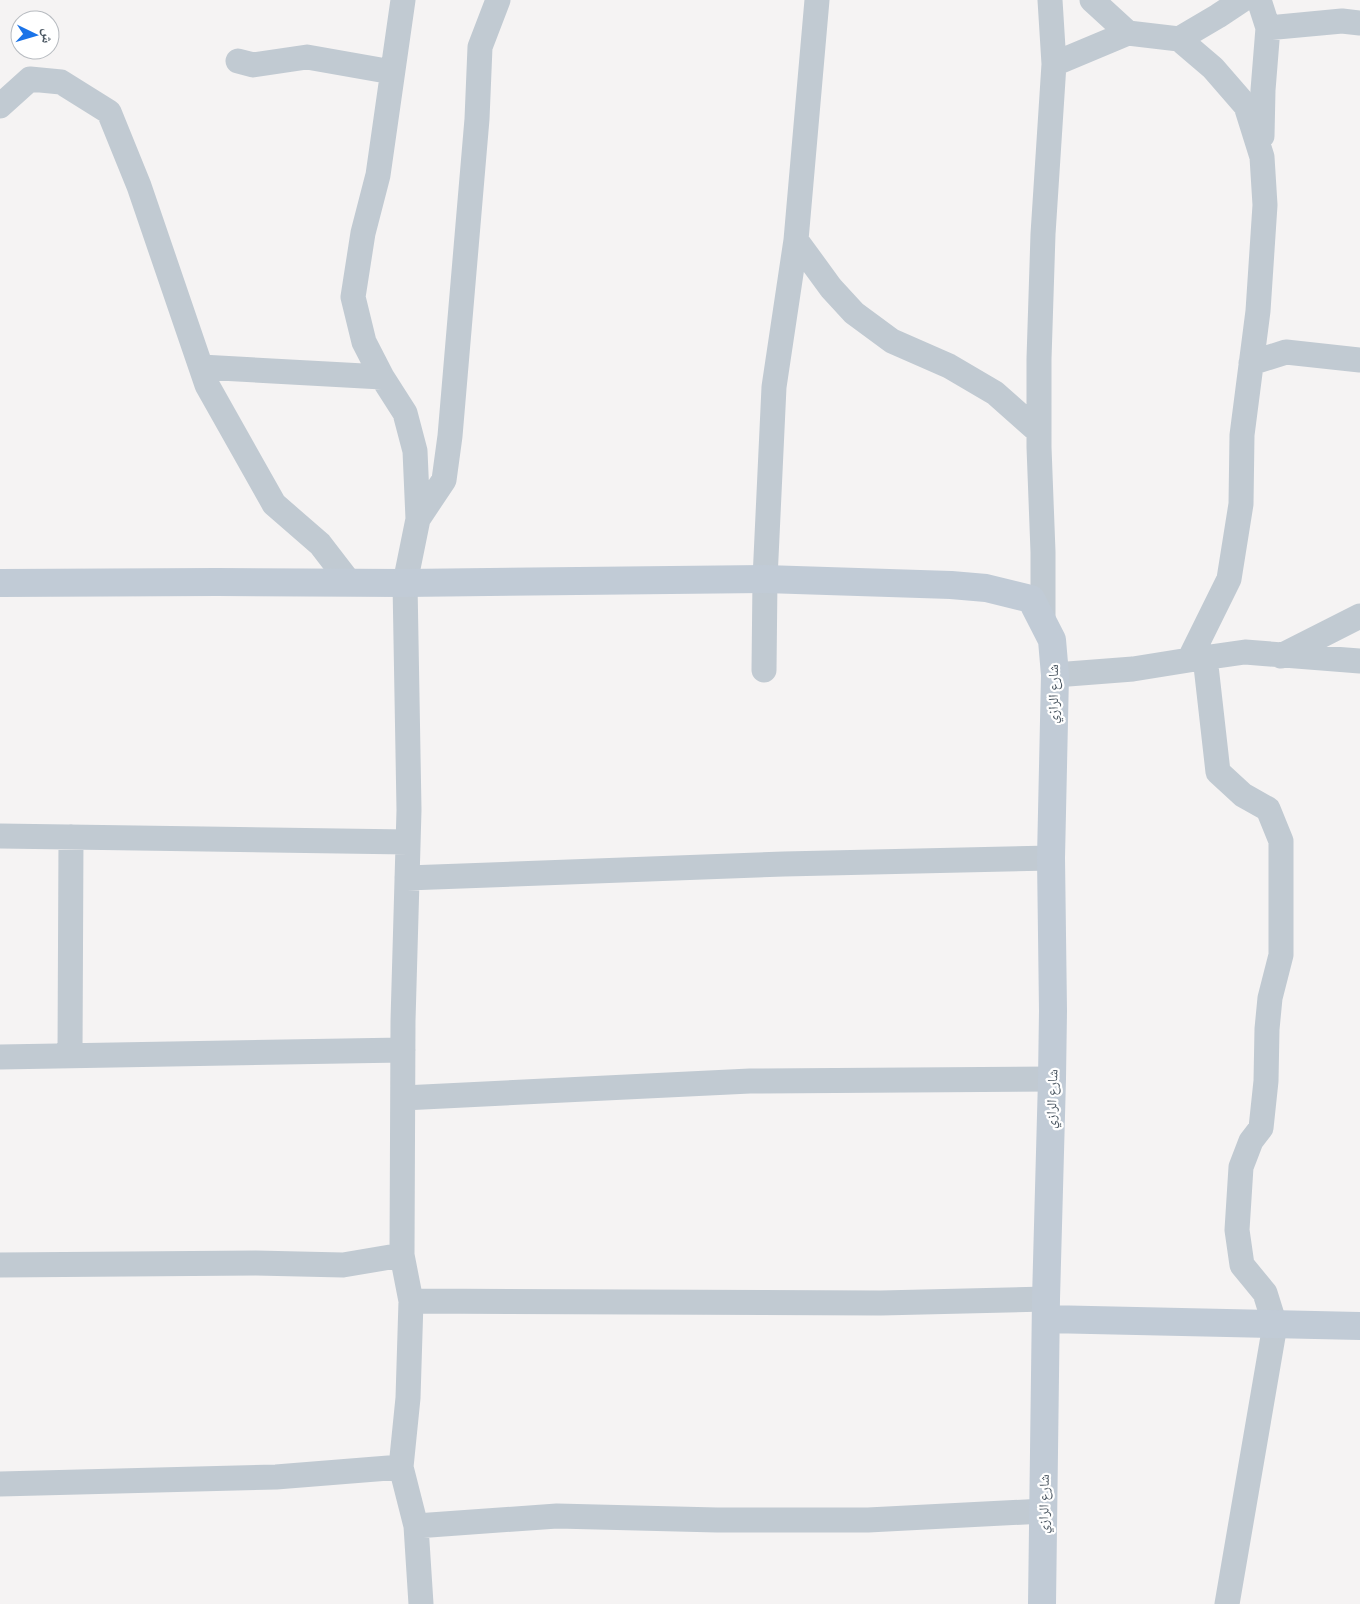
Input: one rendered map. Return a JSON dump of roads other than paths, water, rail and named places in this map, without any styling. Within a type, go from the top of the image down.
[{"type":"street","points":[[403,0],[378,175],[363,233],[353,297],[364,342],[382,377],[405,413],[415,451],[418,519],[405,583],[409,801],[403,1050],[402,1255],[411,1301],[408,1398],[401,1467],[416,1526],[421,1604]]},
{"type":"street","points":[[418,519],[444,480],[478,119],[480,47],[498,0]]},
{"type":"street","points":[[764,670],[774,387],[796,240],[816,0]]},
{"type":"street","points":[[1043,623],[1039,432],[1043,234],[1054,64],[1050,0]]},
{"type":"street","points":[[1092,0],[1128,33]]},
{"type":"street","points":[[1179,39],[1242,0]]},
{"type":"street","points":[[1227,1604],[1275,1324],[1264,1292],[1242,1265],[1237,1230],[1241,1167],[1251,1141],[1261,1128],[1266,1081],[1270,998],[1281,956],[1281,841],[1268,808],[1243,795],[1218,772],[1197,658],[1229,579],[1241,504],[1242,435],[1258,311],[1265,206],[1262,157],[1263,90],[1268,28],[1259,0]]},
{"type":"street","points":[[1268,28],[1342,21],[1360,22]]},
{"type":"street","points":[[1054,64],[1128,33],[1179,39],[1213,68],[1246,106],[1262,157]]},
{"type":"street","points":[[238,61],[253,65],[307,57],[392,72]]},
{"type":"street","points":[[0,106],[30,80],[61,82],[109,112],[139,186],[207,385],[274,504],[320,544],[350,583]]},
{"type":"street","points":[[796,240],[831,288],[854,313],[892,341],[949,366],[995,393],[1039,432]]},
{"type":"street","points":[[1251,363],[1286,352],[1360,360]]},
{"type":"street","points":[[201,367],[382,377]]},
{"type":"street","points":[[0,583],[405,583],[766,579]]},
{"type":"street","name":"شارع الرازي","points":[[766,579],[951,585],[986,588],[1031,599],[1052,640],[1055,675],[1051,858],[1053,1010],[1042,1604]]},
{"type":"street","points":[[1281,656],[1360,616]]},
{"type":"street","points":[[1055,675],[1133,669],[1245,652],[1360,661]]},
{"type":"street","points":[[0,836],[408,842]]},
{"type":"street","points":[[70,1056],[71,837]]},
{"type":"street","points":[[407,878],[784,864],[1051,858]]},
{"type":"street","points":[[0,1057],[403,1050]]},
{"type":"street","points":[[403,1098],[750,1082],[1052,1079]]},
{"type":"street","points":[[0,1265],[256,1263],[343,1265],[402,1255]]},
{"type":"street","points":[[411,1301],[881,1303],[1046,1309],[1275,1324],[1360,1326]]},
{"type":"street","points":[[0,1484],[276,1477],[401,1467]]},
{"type":"street","points":[[416,1526],[557,1516],[717,1520],[868,1520],[1044,1511]]}]
